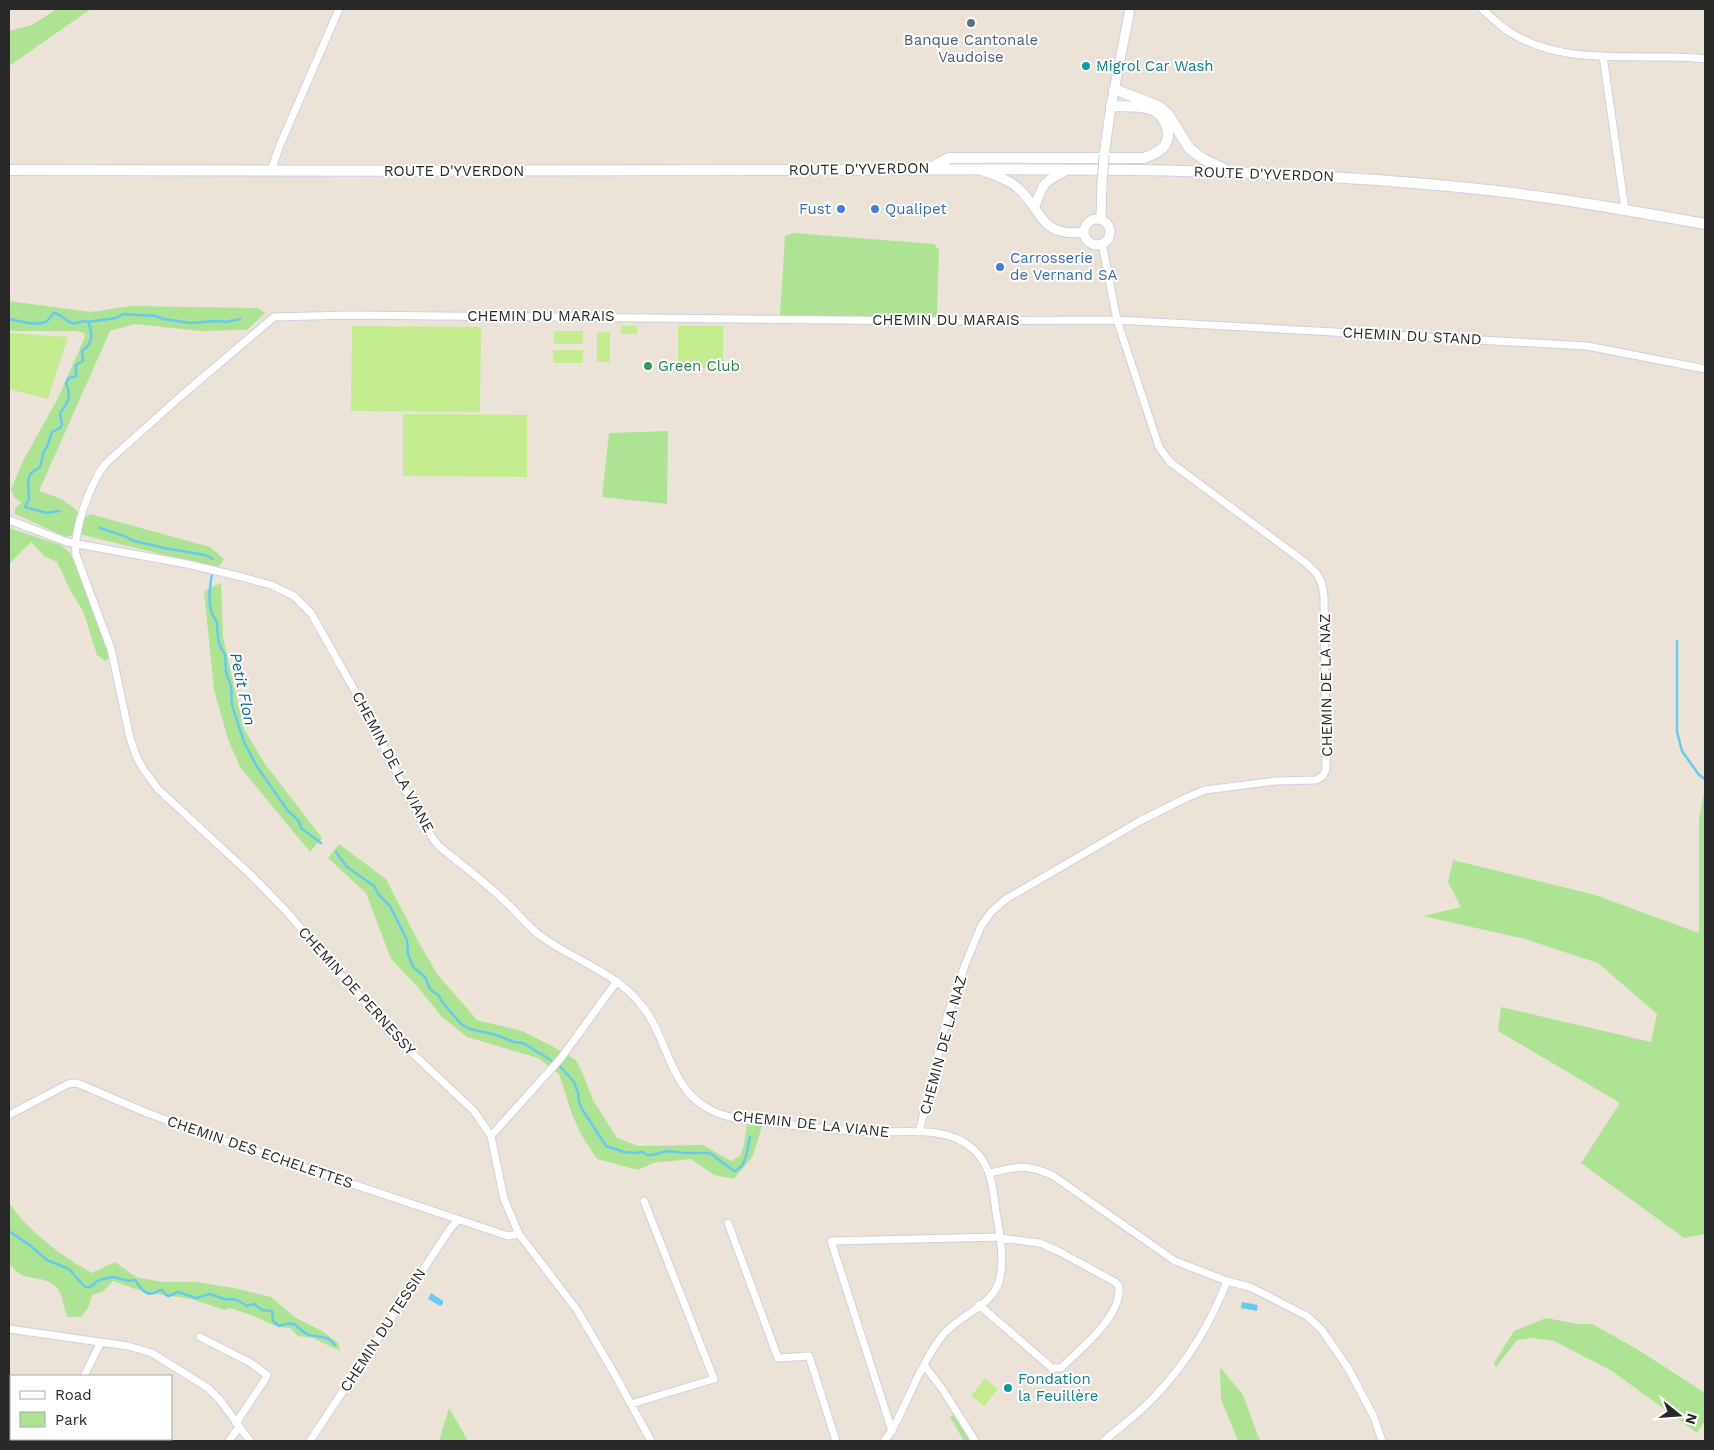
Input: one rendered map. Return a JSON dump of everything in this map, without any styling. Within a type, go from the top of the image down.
[{"type":"main road","points":[[1114,90],[1158,106],[1168,114],[1189,148],[1203,159],[1229,172]]},
{"type":"main road","points":[[930,168],[949,158],[1144,158],[1156,153],[1166,144],[1168,133],[1165,121],[1157,113],[1149,108],[1111,106]]},
{"type":"main road","name":"ROUTE D'YVERDON","points":[[9,170],[1071,168],[1229,172],[1355,178],[1473,188],[1625,210],[1705,224]]},
{"type":"street","points":[[271,171],[280,145],[339,9]]},
{"type":"street","points":[[1101,219],[1104,155],[1111,106],[1130,9]]},
{"type":"street","points":[[1482,9],[1508,31],[1534,44],[1560,53],[1705,59]]},
{"type":"street","points":[[1603,56],[1625,210]]},
{"type":"street","points":[[978,168],[1007,180],[1018,187],[1035,206],[1039,216],[1047,226],[1062,232],[1084,232]]},
{"type":"street","points":[[1035,206],[1041,187],[1050,178],[1071,168]]},
{"type":"street","points":[[1097,218],[1101,219],[1108,225],[1110,233],[1106,241],[1102,243],[1090,243],[1084,232],[1086,224],[1097,218]]},
{"type":"street","points":[[1102,243],[1117,320]]},
{"type":"street","name":"CHEMIN DU MARAIS","points":[[76,542],[90,490],[106,464],[189,389],[274,317],[349,315],[942,321],[1117,320]]},
{"type":"street","name":"CHEMIN DU STAND","points":[[1117,320],[1586,346],[1705,370]]},
{"type":"street","name":"CHEMIN DE LA NAZ","points":[[920,1132],[948,1014],[981,926],[992,911],[1006,899],[1140,821],[1186,798],[1206,790],[1276,781],[1316,780],[1323,776],[1326,769],[1326,660],[1322,584],[1317,574],[1306,563],[1165,457],[1159,447],[1117,320]]},
{"type":"street","name":"CHEMIN DE LA VIANE","points":[[9,520],[67,542],[76,542],[242,576],[271,585],[294,596],[311,613],[356,693],[419,816],[433,839],[508,904],[544,939],[617,981],[630,992],[651,1018],[678,1079],[694,1098],[708,1109],[731,1117],[778,1123],[863,1131],[938,1134],[959,1140],[976,1152],[990,1173],[1000,1238],[1001,1268],[999,1281],[994,1291],[943,1334],[924,1365],[892,1431],[884,1441]]},
{"type":"street","name":"CHEMIN DE PERNESSY","points":[[76,542],[76,555],[111,649],[130,738],[137,758],[144,770],[158,790],[286,911],[393,1035],[474,1111],[491,1136],[504,1199],[518,1234],[577,1310],[651,1441]]},
{"type":"street","points":[[491,1136],[561,1058],[617,981]]},
{"type":"street","name":"CHEMIN DES ECHELETTES","points":[[9,1115],[68,1084],[77,1083],[221,1140],[508,1236],[518,1234]]},
{"type":"street","points":[[990,1173],[1012,1167],[1026,1167],[1035,1168],[1052,1175],[1175,1261],[1250,1287],[1307,1316],[1315,1323],[1334,1348],[1362,1393],[1374,1417],[1382,1441]]},
{"type":"street","points":[[631,1404],[714,1379],[644,1201]]},
{"type":"street","name":"CHEMIN DU TESSIN","points":[[310,1441],[450,1229],[458,1220]]},
{"type":"street","points":[[728,1223],[778,1358],[809,1356],[836,1441]]},
{"type":"street","points":[[892,1431],[831,1241],[1000,1238],[1029,1241],[1049,1246],[1115,1282],[1119,1286],[1120,1292],[1106,1324],[1058,1369],[1052,1368],[979,1305]]},
{"type":"street","points":[[1104,1441],[1155,1396],[1189,1355],[1205,1328],[1227,1280]]},
{"type":"street","points":[[9,1329],[146,1350],[197,1380],[214,1394],[250,1441]]},
{"type":"street","points":[[200,1337],[251,1363],[267,1375],[229,1441]]},
{"type":"street","points":[[84,1375],[101,1342]]},
{"type":"street","points":[[924,1365],[943,1390],[975,1441]]},
{"type":"green space","points":[[57,9],[91,9],[9,66],[9,31],[32,25]]},
{"type":"green space","points":[[794,233],[934,244],[939,250],[937,317],[780,316],[785,236]]},
{"type":"green space","points":[[9,301],[91,312],[131,306],[258,308],[265,313],[247,330],[200,331],[135,324],[110,331],[39,491],[60,499],[79,513],[73,535],[66,537],[15,514],[15,508],[22,503],[14,497],[11,489],[23,461],[58,398],[85,337],[84,333],[76,331],[9,331]]},
{"type":"green space","points":[[352,326],[481,327],[480,412],[351,411]]},
{"type":"green space","points":[[621,326],[637,326],[637,334],[621,334]]},
{"type":"green space","points":[[678,326],[723,326],[723,368],[678,368]]},
{"type":"green space","points":[[554,331],[583,331],[583,344],[554,344]]},
{"type":"green space","points":[[597,332],[610,332],[610,362],[597,362]]},
{"type":"green space","points":[[9,333],[68,337],[48,399],[9,389]]},
{"type":"green space","points":[[553,350],[583,350],[583,363],[553,363]]},
{"type":"green space","points":[[403,414],[527,415],[527,477],[403,476]]},
{"type":"green space","points":[[668,431],[667,504],[602,497],[609,433]]},
{"type":"green space","points":[[90,514],[210,547],[224,559],[218,568],[79,534],[84,519]]},
{"type":"green space","points":[[9,528],[61,545],[71,554],[110,657],[105,661],[97,655],[83,611],[71,592],[57,562],[44,556],[31,542],[9,564]]},
{"type":"green space","points":[[221,583],[223,637],[244,729],[265,764],[322,838],[310,852],[240,767],[228,739],[214,690],[204,591]]},
{"type":"green space","points":[[1705,787],[1705,1234],[1684,1238],[1581,1163],[1620,1103],[1498,1031],[1501,1007],[1651,1042],[1657,1014],[1598,963],[1525,939],[1423,916],[1461,907],[1448,882],[1453,860],[1595,895],[1699,933],[1699,819]]},
{"type":"green space","points":[[339,844],[386,879],[437,974],[477,1020],[522,1031],[576,1060],[593,1100],[617,1138],[638,1146],[703,1145],[731,1161],[740,1156],[747,1125],[762,1126],[753,1156],[734,1179],[714,1175],[691,1159],[653,1163],[638,1170],[597,1159],[582,1136],[573,1117],[559,1074],[538,1058],[467,1037],[441,1016],[417,986],[391,959],[366,893],[328,858]]},
{"type":"green space","points":[[9,1203],[36,1234],[68,1259],[92,1273],[115,1262],[136,1277],[162,1282],[196,1282],[234,1288],[271,1297],[296,1318],[322,1331],[338,1343],[340,1351],[313,1338],[298,1336],[290,1328],[276,1326],[242,1312],[229,1308],[225,1310],[191,1299],[144,1292],[113,1281],[102,1292],[92,1295],[89,1306],[81,1317],[68,1317],[60,1292],[54,1285],[42,1279],[20,1274],[9,1263]]},
{"type":"green space","points":[[1546,1318],[1578,1324],[1592,1324],[1637,1349],[1705,1393],[1705,1421],[1697,1433],[1612,1371],[1554,1341],[1531,1338],[1517,1340],[1496,1367],[1494,1363],[1514,1331]]},
{"type":"green space","points":[[1220,1367],[1243,1395],[1260,1441],[1238,1441],[1221,1399]]},
{"type":"green space","points":[[985,1378],[998,1389],[984,1406],[971,1396]]},
{"type":"green space","points":[[449,1408],[468,1441],[439,1441]]},
{"type":"green space","points":[[960,1412],[978,1441],[964,1441],[950,1417]]},
{"type":"water","points":[[431,1293],[443,1301],[443,1304],[440,1306],[428,1299]]},
{"type":"water","points":[[1242,1302],[1258,1305],[1257,1311],[1241,1308]]},
{"type":"waterway","name":"Petit Flon","points":[[9,319],[37,324],[46,322],[54,313],[72,323],[88,322],[91,330],[90,342],[82,351],[83,361],[76,365],[76,376],[69,378],[66,383],[69,396],[67,403],[60,413],[62,425],[52,432],[40,467],[31,473],[28,480],[29,499],[25,507],[47,513],[59,511]]},
{"type":"waterway","points":[[88,322],[116,318],[123,314],[156,316],[163,319],[190,323],[227,322],[240,319]]},
{"type":"waterway","name":"Petit Flon","points":[[100,528],[134,541],[205,555],[213,559]]},
{"type":"waterway","name":"Petit Flon","points":[[212,574],[210,605],[217,623],[219,643],[225,654],[226,672],[231,686],[232,705],[244,742],[256,765],[288,811],[299,821],[301,828],[321,843]]},
{"type":"waterway","points":[[1677,641],[1677,732],[1682,751],[1699,775],[1705,779]]},
{"type":"waterway","name":"Petit Flon","points":[[336,852],[347,867],[374,886],[379,895],[390,906],[407,940],[408,954],[413,967],[425,977],[430,989],[439,996],[461,1024],[470,1029],[523,1043],[554,1062]]},
{"type":"waterway","name":"Petit Flon","points":[[559,1065],[574,1082],[582,1109],[606,1146],[624,1152],[643,1152],[647,1155],[667,1151],[710,1153],[734,1171],[742,1166],[744,1162],[750,1137]]},
{"type":"waterway","points":[[9,1231],[47,1260],[69,1269],[85,1287],[90,1287],[99,1280],[113,1277],[129,1281],[135,1280],[148,1294],[162,1290],[169,1296],[178,1292],[196,1298],[210,1294],[224,1299],[237,1300],[247,1306],[254,1304],[262,1310],[272,1311],[273,1321],[279,1326],[288,1323],[294,1324],[305,1333],[329,1339],[335,1345]]},
{"type":"place","name":"Banque Cantonale Vaudoise","points":[[971,23]]},
{"type":"place","name":"Migrol Car Wash","points":[[1086,66]]},
{"type":"place","name":"Fust","points":[[841,209]]},
{"type":"place","name":"Qualipet","points":[[875,209]]},
{"type":"place","name":"Carrosserie de Vernand SA","points":[[1000,267]]},
{"type":"place","name":"Green Club","points":[[648,366]]},
{"type":"place","name":"Fondation la Feuillère","points":[[1008,1388]]}]
